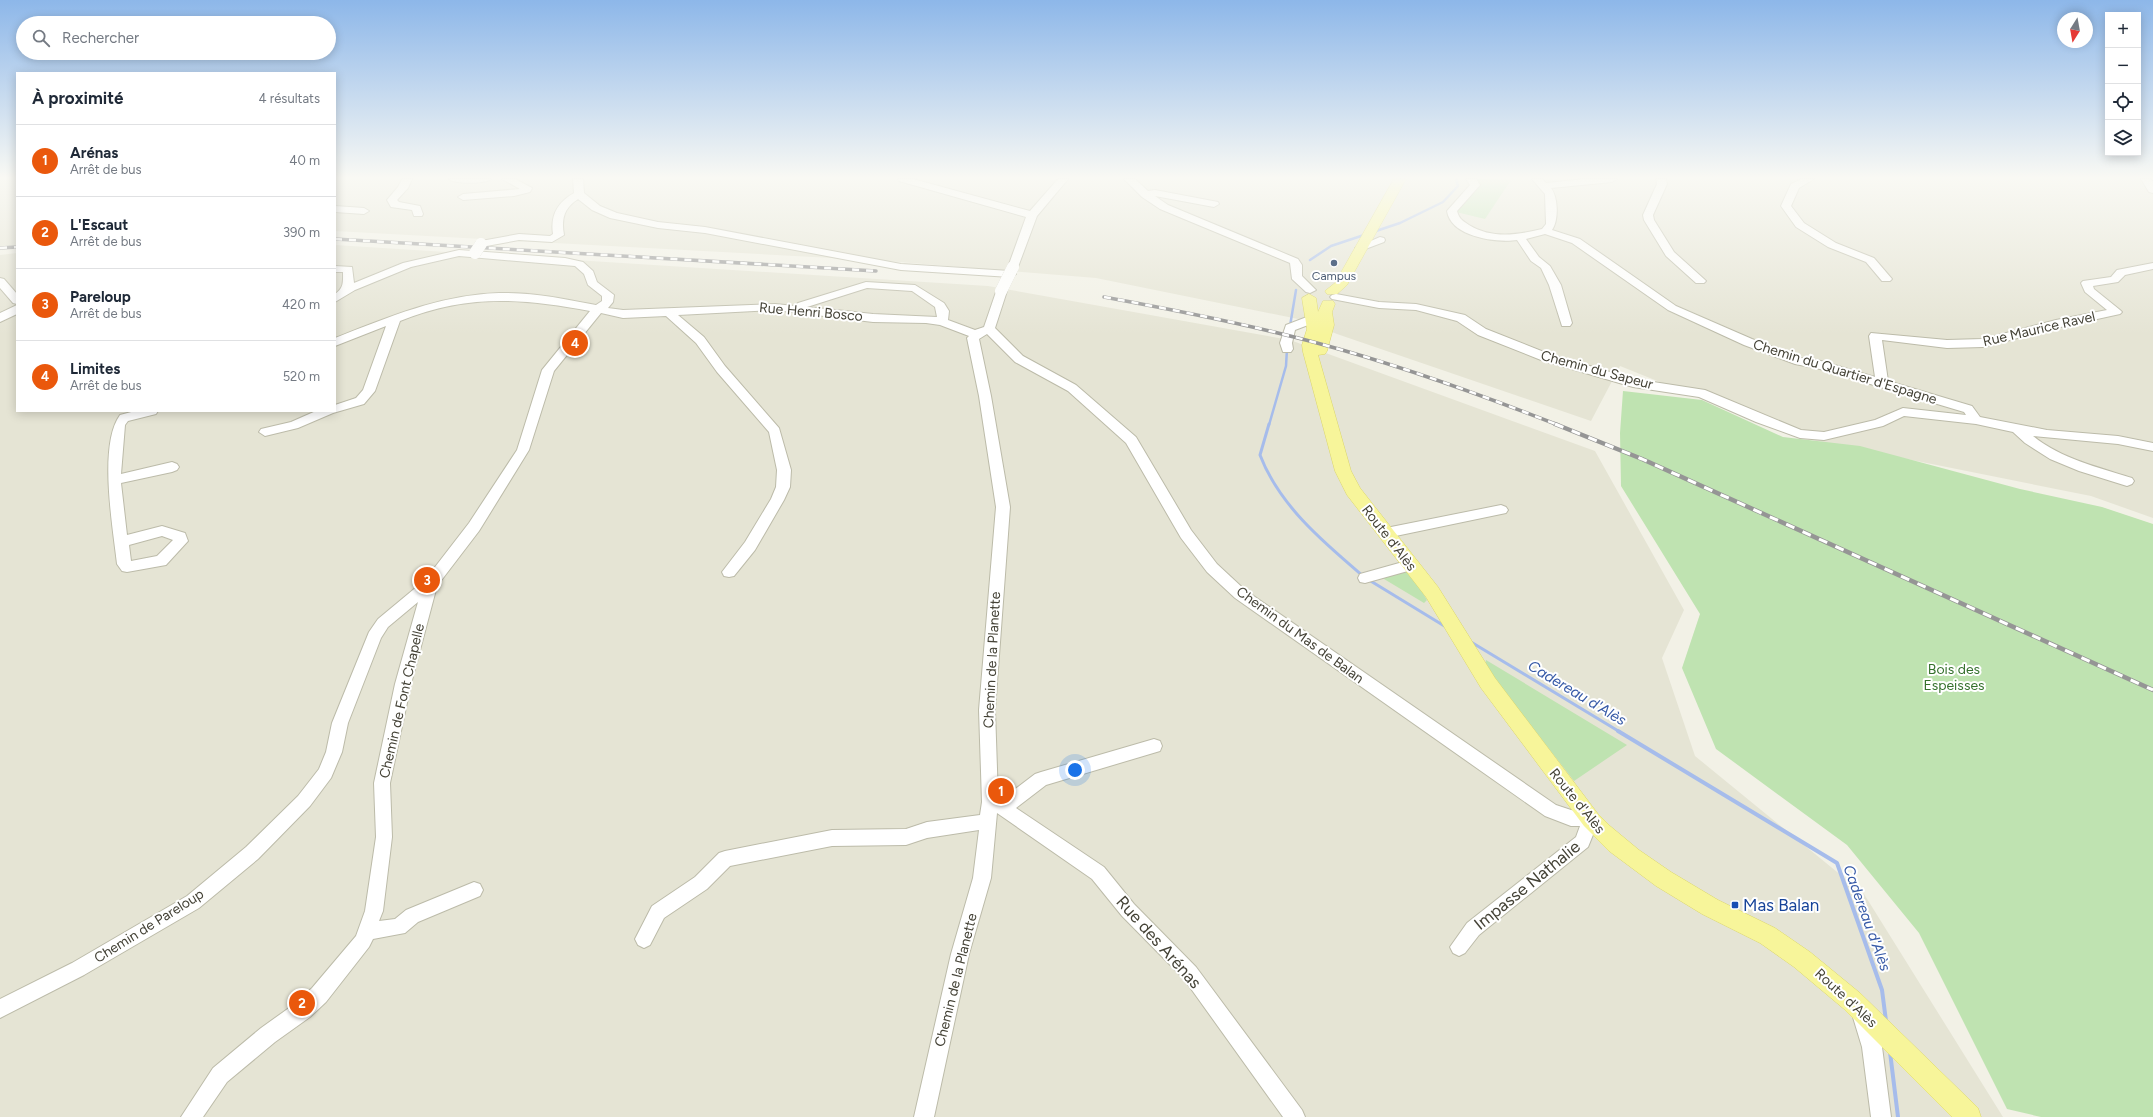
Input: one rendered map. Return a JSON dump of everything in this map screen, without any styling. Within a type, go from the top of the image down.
[{"type":"main road","points":[[1310,294],[1321,288],[1332,297],[1340,286],[1370,231]]},
{"type":"main road","name":"Route d'Alès","points":[[1310,294],[1313,336],[1309,345],[1343,471],[1353,491],[1432,592],[1493,689],[1591,820],[1601,832],[1636,860],[1710,907],[1773,939],[1839,988],[1969,1117]]},
{"type":"main road","name":"Route d'Alès","points":[[1316,372],[1326,325],[1325,312],[1332,297]]},
{"type":"street","points":[[340,296],[408,265],[476,250],[519,237],[557,238],[559,235],[558,231]]},
{"type":"street","points":[[709,231],[901,267],[1012,271]]},
{"type":"street","points":[[982,332],[1012,271],[1026,231]]},
{"type":"street","points":[[1225,231],[1290,258],[1297,265],[1296,277],[1310,294]]},
{"type":"street","points":[[1241,231],[1263,240]]},
{"type":"street","points":[[1471,231],[1484,236],[1507,239],[1545,231]]},
{"type":"street","name":"Chemin du Quartier d'Espagne","points":[[1546,231],[1576,241],[1672,308],[1727,333],[1799,361],[1882,383],[1968,409],[1976,420]]},
{"type":"street","points":[[1656,231],[1670,254],[1700,281]]},
{"type":"street","points":[[1810,231],[1832,245],[1870,260],[1886,279]]},
{"type":"street","points":[[1520,237],[1535,259],[1545,266],[1555,286],[1566,323]]},
{"type":"street","points":[[1362,246],[1380,240]]},
{"type":"street","name":"Chemin de Font Chapelle","points":[[191,1117],[220,1075],[268,1035],[303,1010],[319,995],[363,941],[374,911],[384,837],[382,782],[403,684],[430,584],[474,527],[522,450],[548,370],[597,310],[607,302],[608,295],[592,283],[589,273],[579,264],[476,250]]},
{"type":"street","name":"Rue Maurice Ravel","points":[[1882,383],[1875,336],[1947,344],[1983,343],[2056,324],[2116,312],[2089,290],[2088,283],[2114,280],[2121,272],[2153,266]]},
{"type":"street","points":[[336,269],[348,269],[349,284],[340,296]]},
{"type":"street","points":[[0,281],[16,300]]},
{"type":"street","points":[[798,309],[802,305],[866,285],[915,288],[940,305],[943,311],[942,322]]},
{"type":"street","name":"Rue Henri Bosco","points":[[336,342],[418,309],[443,303],[500,296],[544,299],[623,314],[775,307],[873,318],[926,319],[982,332]]},
{"type":"street","name":"Chemin du Sapeur","points":[[1332,297],[1379,305],[1416,307],[1460,318],[1482,332],[1545,358],[1633,382],[1701,393],[1760,419],[1800,434],[1824,436],[1879,424],[1903,412],[1976,420]]},
{"type":"street","points":[[0,318],[16,309]]},
{"type":"street","points":[[671,312],[672,316],[700,340],[722,369],[775,431],[784,470],[783,487],[777,500],[750,546],[729,572]]},
{"type":"street","points":[[336,409],[360,400],[369,391],[395,318]]},
{"type":"street","points":[[1287,349],[1286,342],[1290,328],[1312,319]]},
{"type":"street","name":"Chemin de la Planette","points":[[924,1117],[960,954],[982,878],[988,821],[997,805],[987,710],[1004,507],[986,396],[973,338],[982,332]]},
{"type":"street","name":"Chemin du Mas de Balan","points":[[982,332],[1019,358],[1072,388],[1131,440],[1186,534],[1212,568],[1240,594],[1551,810],[1571,818],[1591,820]]},
{"type":"street","points":[[122,542],[114,480],[119,425],[124,418],[148,412]]},
{"type":"street","points":[[265,432],[294,425],[326,412]]},
{"type":"street","points":[[1976,420],[2047,434],[2118,440],[2153,447]]},
{"type":"street","points":[[2018,429],[2030,442],[2048,453],[2086,469],[2127,481]]},
{"type":"street","points":[[114,480],[172,467]]},
{"type":"street","points":[[1386,533],[1501,510]]},
{"type":"street","points":[[1365,578],[1410,565]]},
{"type":"street","name":"Chemin de Pareloup","points":[[0,1009],[106,954],[193,902],[252,853],[304,801],[325,773],[334,752],[340,723],[374,636],[383,623],[430,584]]},
{"type":"street","points":[[997,805],[1041,779],[1154,746]]},
{"type":"street","name":"Rue des Arénas","points":[[997,805],[1098,873],[1128,910],[1190,973],[1295,1117]]},
{"type":"street","name":"Impasse Nathalie","points":[[1459,947],[1472,929],[1582,842],[1591,820]]},
{"type":"street","points":[[644,938],[658,912],[701,883],[725,859],[832,838],[906,837],[927,830],[988,821]]},
{"type":"street","points":[[367,931],[399,928],[412,916],[474,890]]},
{"type":"street","points":[[1860,1010],[1872,1047],[1881,1117]]},
{"type":"shaded area","points":[[0,231],[16,231],[16,246],[0,247]]},
{"type":"shaded area","points":[[337,231],[2153,231],[2153,518],[2091,496],[1797,437],[1620,366],[1591,421],[1337,334],[1303,320],[1096,278],[887,261]]},
{"type":"shaded area","points":[[336,245],[988,286],[1290,340],[1595,451],[1684,610],[1662,658],[1695,756],[1864,894],[2003,1117],[0,1117],[0,255],[16,253],[16,412],[336,412]]},
{"type":"green space","name":"Bois des Espeisses","points":[[1623,391],[1702,400],[1783,437],[1860,446],[2020,489],[2102,507],[2153,524],[2153,1117],[2041,1117],[2007,1109],[1919,933],[1847,845],[1716,749],[1682,668],[1700,614],[1621,486],[1620,433]]},
{"type":"green space","points":[[1407,572],[1413,576],[1427,600],[1424,603],[1379,576]]},
{"type":"green space","points":[[1486,660],[1627,745],[1574,781],[1485,667]]},
{"type":"waterway","name":"Cadereau d'Alès","points":[[1310,260],[1331,246],[1364,235]]},
{"type":"waterway","name":"Cadereau d'Alès","points":[[1290,326],[1296,290]]},
{"type":"waterway","name":"Cadereau d'Alès","points":[[1269,425],[1286,366],[1287,349]]},
{"type":"waterway","name":"Cadereau d'Alès","points":[[1269,424],[1260,455],[1278,490],[1304,522],[1363,576]]},
{"type":"waterway","name":"Cadereau d'Alès","points":[[1369,580],[1446,627]]},
{"type":"waterway","name":"Cadereau d'Alès","points":[[1471,642],[1620,732]]},
{"type":"waterway","name":"Cadereau d'Alès","points":[[1618,731],[1837,863],[1882,990],[1886,1021]]},
{"type":"waterway","name":"Cadereau d'Alès","points":[[1890,1052],[1898,1117]]},
{"type":"railway","points":[[336,239],[876,271]]},
{"type":"railway","points":[[0,248],[16,247]]},
{"type":"railway","points":[[1104,297],[1238,324],[1291,336],[1348,352],[1439,381],[1558,425]]},
{"type":"railway","points":[[1555,424],[1642,459],[2153,690]]},
{"type":"place","name":"Campus","points":[[1334,263]]},
{"type":"place","name":"Limites","points":[[575,343]]},
{"type":"place","name":"Pareloup","points":[[427,580]]},
{"type":"place","name":"Arénas","points":[[1001,791]]},
{"type":"place","name":"Mas Balan","points":[[1735,905]]},
{"type":"place","name":"L'Escaut","points":[[302,1003]]}]
